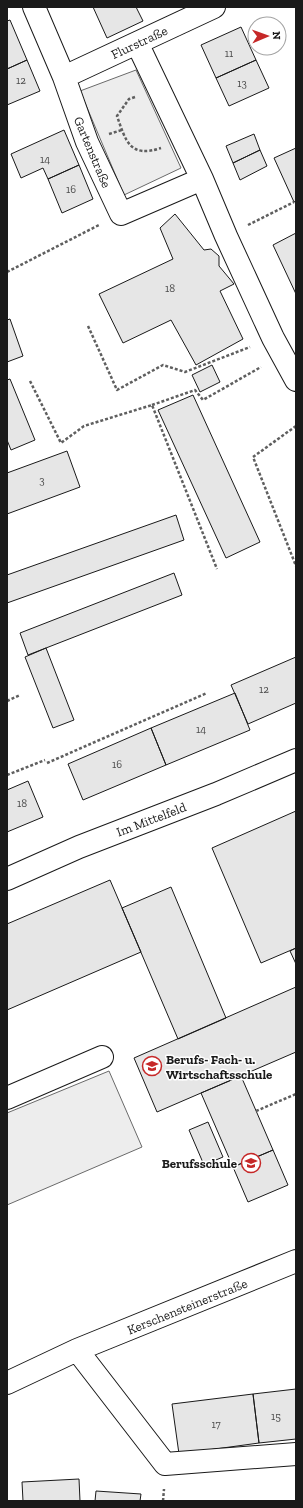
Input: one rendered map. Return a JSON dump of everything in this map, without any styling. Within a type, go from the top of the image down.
[{"type":"street","name":"Gartenstraße","points":[[34,7],[64,76],[87,142],[121,214]]},
{"type":"street","name":"Flurstraße","points":[[64,76],[214,7]]},
{"type":"street","points":[[137,43],[182,140],[202,179],[226,236],[278,346],[296,380]]},
{"type":"street","points":[[121,214],[202,179]]},
{"type":"street","name":"Im Mittelfeld","points":[[7,879],[79,847],[216,794],[296,760]]},
{"type":"street","points":[[7,1098],[102,1056]]},
{"type":"street","name":"Kerschensteinerstraße","points":[[8,1379],[296,1261]]},
{"type":"street","points":[[77,1350],[165,1464],[296,1454]]},
{"type":"path","points":[[158,89],[130,99],[117,116],[128,144],[135,150],[149,152],[182,140]]},
{"type":"path","points":[[226,236],[294,202]]},
{"type":"path","points":[[7,272],[121,214]]},
{"type":"path","points":[[88,326],[117,390],[163,365],[186,372],[278,346]]},
{"type":"path","points":[[30,381],[61,443],[84,426],[152,406],[195,390],[203,400],[278,346]]},
{"type":"path","points":[[152,406],[217,569]]},
{"type":"path","points":[[296,426],[253,457],[296,566]]},
{"type":"path","points":[[7,775],[46,761],[207,693]]},
{"type":"path","points":[[7,701],[20,696]]},
{"type":"path","points":[[256,1111],[296,1094]]},
{"type":"shaded area","points":[[136,70],[181,168],[124,195],[80,91]]},
{"type":"shaded area","points":[[109,1071],[142,1147],[7,1205],[7,1113]]},
{"type":"building","points":[[93,7],[136,7],[143,21],[107,38]]},
{"type":"building","points":[[10,20],[27,60],[7,69],[7,21]]},
{"type":"building","points":[[241,27],[247,40],[247,56],[254,56],[256,60],[216,78],[201,45]]},
{"type":"building","points":[[27,60],[40,91],[7,105],[7,69]]},
{"type":"building","points":[[256,60],[269,88],[229,106],[216,78]]},
{"type":"building","points":[[64,130],[79,165],[48,179],[43,168],[21,178],[11,154]]},
{"type":"building","points":[[254,134],[260,150],[233,163],[226,146]]},
{"type":"building","points":[[296,148],[296,201],[294,202],[274,158]]},
{"type":"building","points":[[260,150],[267,166],[240,180],[233,163]]},
{"type":"building","points":[[79,165],[93,199],[62,213],[48,179]]},
{"type":"building","points":[[175,214],[204,250],[211,249],[219,256],[219,266],[234,284],[220,291],[243,339],[196,365],[171,320],[123,343],[99,294],[173,259],[160,228]]},
{"type":"building","points":[[296,233],[296,294],[273,245]]},
{"type":"building","points":[[10,319],[23,356],[7,362],[7,320]]},
{"type":"building","points":[[212,365],[220,382],[200,392],[192,375]]},
{"type":"building","points":[[10,379],[35,440],[11,450],[7,440],[7,380]]},
{"type":"building","points":[[193,395],[260,542],[226,558],[158,410]]},
{"type":"building","points":[[67,451],[80,487],[7,514],[7,473]]},
{"type":"building","points":[[176,515],[184,540],[7,603],[7,575]]},
{"type":"building","points":[[174,573],[182,595],[28,655],[20,633]]},
{"type":"building","points":[[46,648],[74,720],[53,728],[25,657]]},
{"type":"building","points":[[296,657],[296,703],[248,724],[231,685]]},
{"type":"building","points":[[235,693],[250,730],[166,765],[151,728]]},
{"type":"building","points":[[151,728],[166,765],[83,800],[68,764]]},
{"type":"building","points":[[28,781],[43,817],[7,832],[7,790]]},
{"type":"building","points":[[296,811],[296,948],[261,963],[212,848]]},
{"type":"building","points":[[110,880],[141,952],[7,1010],[7,924]]},
{"type":"building","points":[[171,887],[226,1018],[178,1039],[122,908]]},
{"type":"building","points":[[296,948],[296,964],[290,951]]},
{"type":"building","points":[[296,987],[296,1052],[157,1112],[134,1058]]},
{"type":"building","points":[[241,1076],[273,1150],[233,1167],[201,1093]]},
{"type":"building","points":[[208,1122],[223,1157],[204,1165],[189,1130]]},
{"type":"building","points":[[273,1150],[288,1185],[248,1202],[233,1167]]},
{"type":"building","points":[[296,1389],[296,1439],[259,1443],[253,1394]]},
{"type":"building","points":[[253,1394],[259,1443],[179,1454],[172,1404]]},
{"type":"building","points":[[79,1479],[80,1501],[23,1501],[22,1482]]},
{"type":"building","points":[[96,1491],[141,1494],[140,1501],[95,1501]]},
{"type":"place","name":"Berufs- Fach- u. Wirtschaftsschule","points":[[152,1066]]},
{"type":"place","name":"Berufsschule","points":[[251,1163]]}]
